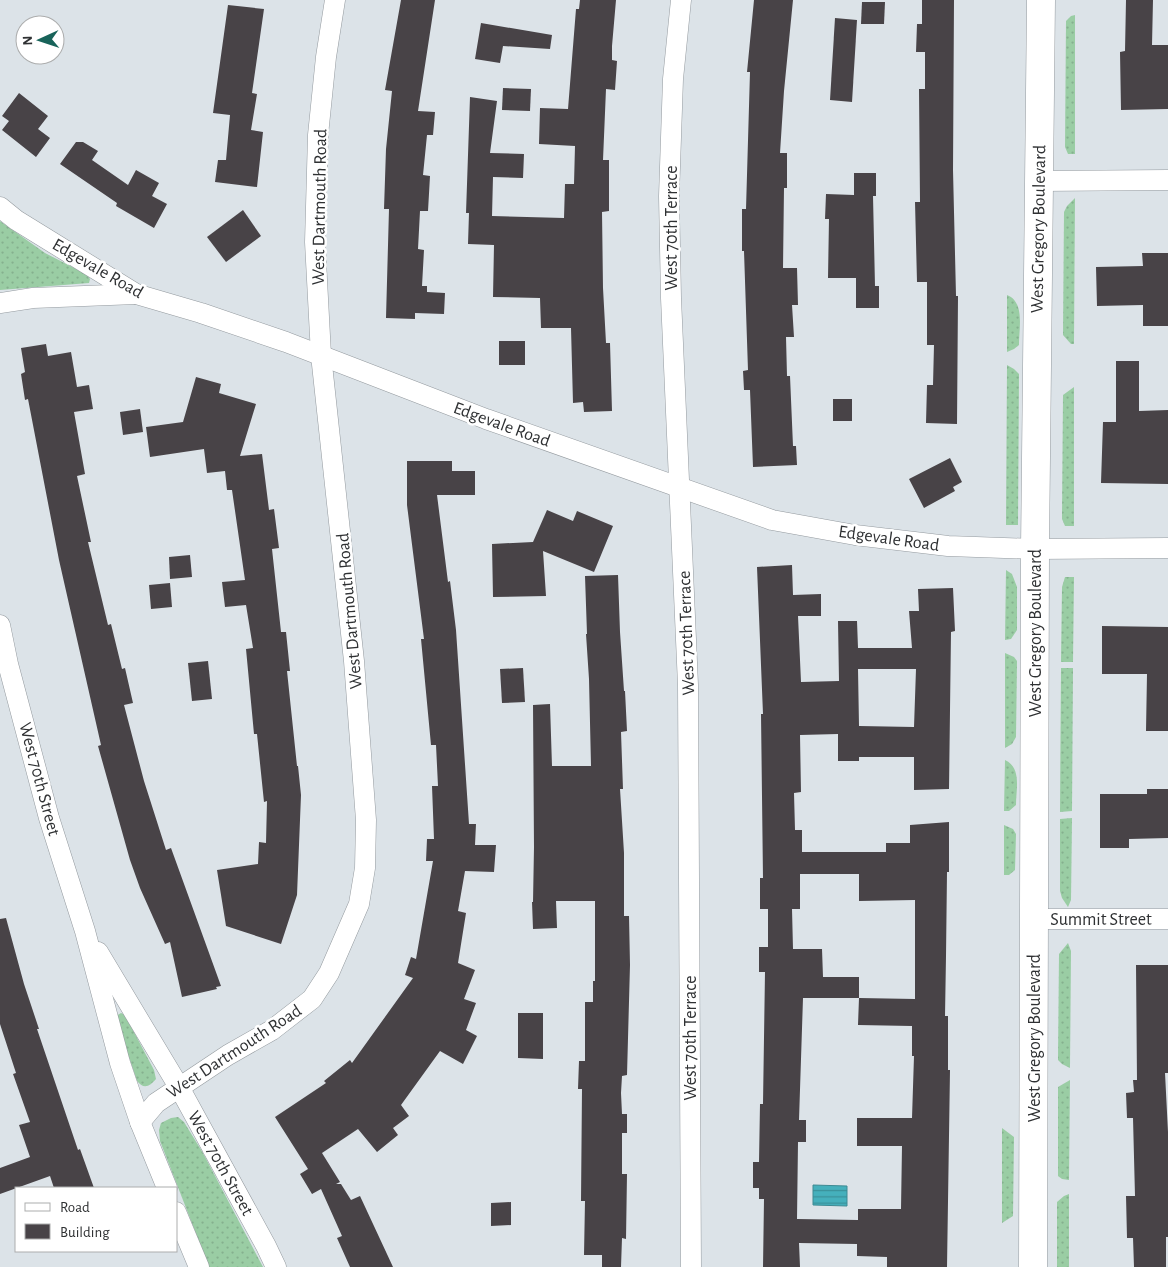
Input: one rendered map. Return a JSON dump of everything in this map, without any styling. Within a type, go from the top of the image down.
[{"type":"main road","name":"West Gregory Boulevard","points":[[1033,1267],[1035,548],[1041,0]]},
{"type":"street","name":"West Dartmouth Road","points":[[140,1122],[156,1102],[178,1086],[272,1030],[312,1000],[329,973],[359,904],[365,868],[366,811],[353,652],[321,355],[315,242],[318,135],[326,58],[335,0]]},
{"type":"street","name":"West 70th Terrace","points":[[681,0],[673,79],[669,196],[671,298],[688,685],[691,1267]]},
{"type":"street","points":[[1039,181],[1168,180]]},
{"type":"street","name":"Edgevale Road","points":[[0,207],[16,220],[136,294],[201,313],[321,355],[486,419],[772,520],[855,535],[948,546],[1168,548]]},
{"type":"street","points":[[0,304],[33,298],[136,294]]},
{"type":"street","name":"West 70th Street","points":[[0,624],[8,664],[50,818],[86,931],[120,1063],[140,1122],[167,1187]]},
{"type":"street","name":"Summit Street","points":[[1034,920],[1168,919]]},
{"type":"street","name":"West 70th Street","points":[[86,931],[178,1086],[276,1267]]},
{"type":"street","points":[[178,1217],[198,1267]]},
{"type":"green space","points":[[1075,15],[1075,154],[1068,154],[1065,147],[1066,21]]},
{"type":"green space","points":[[1075,198],[1074,344],[1071,344],[1063,335],[1064,212]]},
{"type":"green space","points":[[0,221],[45,253],[86,274],[90,279],[89,283],[0,290]]},
{"type":"green space","points":[[1007,295],[1013,298],[1019,309],[1020,324],[1019,345],[1007,352]]},
{"type":"green space","points":[[1007,365],[1019,374],[1018,525],[1006,525]]},
{"type":"green space","points":[[1074,387],[1074,526],[1065,526],[1062,519],[1063,395]]},
{"type":"green space","points":[[1006,570],[1012,574],[1017,587],[1017,630],[1011,639],[1005,640]]},
{"type":"green space","points":[[1065,577],[1074,577],[1073,662],[1061,662],[1062,587]]},
{"type":"green space","points":[[1005,653],[1014,657],[1017,661],[1016,737],[1012,744],[1005,748]]},
{"type":"green space","points":[[1061,668],[1073,668],[1072,811],[1060,812]]},
{"type":"green space","points":[[1005,760],[1014,768],[1017,780],[1016,805],[1009,811],[1004,811]]},
{"type":"green space","points":[[1072,818],[1071,900],[1068,907],[1060,891],[1060,819]]},
{"type":"green space","points":[[1004,825],[1013,829],[1016,834],[1015,870],[1009,875],[1004,875]]},
{"type":"green space","points":[[1068,943],[1071,951],[1070,1068],[1058,1060],[1059,954]]},
{"type":"green space","points":[[121,1013],[125,1015],[154,1070],[156,1079],[147,1086],[137,1081],[117,1022],[116,1016]]},
{"type":"green space","points":[[1070,1080],[1069,1180],[1058,1176],[1058,1087]]},
{"type":"green space","points":[[178,1117],[184,1122],[203,1153],[263,1267],[209,1267],[160,1141],[159,1130],[161,1123]]},
{"type":"green space","points":[[1002,1128],[1014,1137],[1013,1216],[1002,1223]]},
{"type":"green space","points":[[1069,1194],[1069,1267],[1057,1267],[1057,1202]]},
{"type":"water","points":[[813,1185],[847,1186],[847,1206],[813,1205]]},
{"type":"building","points":[[401,0],[435,0],[418,111],[435,112],[433,135],[427,135],[423,175],[430,176],[428,211],[420,211],[418,249],[424,250],[422,286],[427,286],[427,292],[445,293],[444,314],[415,313],[415,319],[386,318],[389,209],[384,209],[386,149],[392,91],[385,90]]},
{"type":"building","points":[[580,0],[616,0],[612,46],[612,60],[617,61],[615,90],[606,89],[603,160],[609,160],[609,211],[602,212],[603,288],[606,343],[610,343],[612,411],[584,412],[583,402],[573,403],[571,328],[541,328],[540,298],[493,297],[494,245],[468,244],[469,213],[466,213],[470,97],[497,101],[490,153],[524,154],[523,178],[493,177],[492,216],[564,218],[565,184],[574,184],[575,146],[539,144],[540,108],[568,109],[576,9],[579,9]]},
{"type":"building","points":[[754,0],[793,0],[780,153],[787,153],[787,188],[784,188],[783,268],[797,268],[798,305],[792,305],[794,337],[786,337],[787,376],[790,376],[793,446],[796,446],[797,465],[753,467],[750,390],[744,390],[743,371],[748,370],[744,251],[742,251],[742,209],[746,209],[750,72],[747,72]]},
{"type":"building","points":[[922,0],[954,0],[953,170],[956,296],[958,296],[957,424],[926,423],[927,385],[933,385],[934,345],[927,345],[927,282],[917,282],[915,202],[920,202],[919,89],[925,89],[925,52],[916,52],[917,24],[922,24]]},
{"type":"building","points":[[1126,0],[1153,0],[1152,45],[1168,45],[1168,109],[1121,110],[1120,52],[1125,51]]},
{"type":"building","points":[[862,2],[885,2],[884,24],[861,24]]},
{"type":"building","points":[[228,5],[264,9],[252,93],[257,94],[251,130],[263,132],[257,187],[215,182],[218,160],[226,160],[230,115],[213,113]]},
{"type":"building","points":[[835,18],[857,20],[852,102],[830,100]]},
{"type":"building","points":[[481,23],[552,35],[550,49],[503,46],[500,63],[475,59]]},
{"type":"building","points":[[503,88],[531,89],[530,111],[502,110]]},
{"type":"building","points":[[19,93],[48,116],[38,129],[50,138],[36,157],[2,130],[9,121],[2,116]]},
{"type":"building","points":[[76,142],[83,142],[98,151],[92,160],[128,185],[136,170],[159,183],[152,196],[167,204],[154,228],[116,206],[117,203],[60,164]]},
{"type":"building","points":[[854,173],[876,173],[876,196],[873,196],[875,286],[879,286],[879,308],[856,308],[856,278],[828,278],[829,219],[825,219],[826,194],[854,195]]},
{"type":"building","points":[[243,210],[261,236],[226,262],[207,237]]},
{"type":"building","points":[[1142,253],[1168,253],[1168,326],[1143,326],[1143,305],[1097,306],[1096,267],[1143,266]]},
{"type":"building","points":[[499,341],[525,341],[525,365],[499,365]]},
{"type":"building","points":[[46,344],[48,356],[71,352],[77,387],[89,385],[93,409],[74,412],[85,474],[77,476],[91,542],[88,542],[108,625],[111,624],[122,669],[125,668],[133,703],[124,705],[144,781],[166,850],[171,848],[221,986],[216,987],[217,989],[182,997],[170,942],[165,944],[140,888],[130,860],[98,746],[101,745],[59,560],[28,399],[25,400],[21,374],[25,372],[21,348]]},
{"type":"building","points":[[1116,361],[1139,361],[1139,411],[1168,410],[1168,484],[1101,483],[1103,422],[1116,422]]},
{"type":"building","points":[[196,377],[221,384],[219,393],[256,404],[240,456],[262,454],[269,510],[274,509],[279,548],[272,549],[281,632],[286,632],[290,671],[287,671],[301,795],[297,895],[281,944],[226,926],[217,870],[258,864],[259,842],[266,843],[267,801],[264,802],[257,734],[254,734],[246,649],[253,648],[246,605],[225,607],[222,582],[245,580],[232,490],[227,490],[225,471],[207,473],[204,449],[150,457],[146,427],[183,422]]},
{"type":"building","points":[[833,399],[852,399],[852,421],[833,421]]},
{"type":"building","points":[[140,409],[143,432],[123,435],[120,412]]},
{"type":"building","points":[[950,458],[962,482],[953,487],[955,491],[924,508],[909,479]]},
{"type":"building","points":[[407,461],[452,461],[452,471],[475,471],[475,495],[437,495],[456,630],[469,824],[476,824],[475,845],[496,845],[494,872],[465,871],[458,911],[466,913],[458,963],[475,970],[464,999],[476,1003],[466,1030],[477,1036],[463,1064],[440,1051],[401,1105],[409,1116],[393,1128],[398,1135],[377,1152],[358,1129],[322,1153],[340,1182],[336,1184],[341,1184],[351,1200],[360,1196],[393,1267],[350,1267],[337,1238],[342,1236],[321,1189],[312,1194],[300,1174],[308,1169],[275,1117],[326,1083],[324,1081],[350,1060],[352,1063],[413,978],[405,975],[411,957],[416,959],[433,861],[426,861],[427,839],[434,839],[432,786],[438,786],[436,745],[431,745],[421,639],[424,639],[407,505]]},
{"type":"building","points":[[547,510],[573,521],[577,511],[613,526],[594,572],[543,551],[546,596],[493,597],[492,544],[533,542]]},
{"type":"building","points":[[190,555],[192,577],[170,579],[169,557]]},
{"type":"building","points":[[792,565],[793,595],[821,594],[821,616],[798,616],[801,682],[839,681],[838,621],[857,621],[858,648],[912,648],[909,611],[919,611],[918,589],[953,588],[955,631],[951,632],[949,789],[914,790],[914,757],[859,757],[859,761],[838,761],[838,734],[800,735],[801,792],[794,793],[795,830],[802,830],[802,852],[886,852],[886,843],[910,843],[910,825],[949,822],[945,1016],[948,1016],[948,1070],[950,1070],[947,1267],[887,1267],[887,1257],[857,1256],[857,1244],[799,1243],[800,1267],[763,1267],[764,1199],[759,1199],[759,1188],[753,1188],[753,1162],[759,1162],[760,1104],[763,1104],[765,972],[759,972],[759,947],[768,947],[768,909],[760,909],[760,878],[763,878],[761,714],[763,714],[757,567]],"holes":[[[858,669],[916,669],[914,727],[859,726]],[[800,874],[859,874],[859,901],[915,900],[915,999],[859,998],[859,977],[823,977],[822,949],[793,949],[792,909],[800,909]],[[803,998],[859,998],[858,1025],[912,1026],[912,1056],[914,1056],[912,1118],[857,1118],[857,1146],[902,1146],[901,1209],[858,1209],[858,1220],[797,1219],[798,1142],[806,1142],[806,1120],[799,1120]]]},
{"type":"building","points":[[618,575],[627,731],[621,732],[623,789],[620,789],[624,853],[624,916],[629,916],[630,965],[627,1075],[622,1076],[621,1093],[622,1114],[627,1114],[627,1133],[622,1133],[622,1174],[627,1174],[626,1239],[622,1238],[621,1267],[602,1267],[602,1255],[584,1255],[585,1201],[581,1201],[582,1089],[578,1089],[579,1061],[585,1061],[585,1002],[593,1002],[593,981],[595,981],[595,901],[556,901],[557,928],[533,929],[533,705],[550,704],[552,766],[591,766],[585,576]]},
{"type":"building","points":[[170,583],[172,607],[151,609],[149,585]]},
{"type":"building","points":[[1102,626],[1168,627],[1168,731],[1146,731],[1147,674],[1102,674]]},
{"type":"building","points":[[208,661],[212,699],[192,701],[188,663]]},
{"type":"building","points":[[523,668],[525,702],[502,703],[500,669]]},
{"type":"building","points":[[1147,789],[1168,789],[1168,838],[1129,839],[1129,848],[1100,848],[1100,794],[1147,794]]},
{"type":"building","points":[[6,918],[24,984],[39,1029],[37,1029],[78,1150],[80,1149],[94,1187],[54,1187],[50,1176],[15,1187],[0,1194],[0,1168],[30,1157],[19,1125],[30,1122],[13,1074],[16,1073],[0,1024],[0,919]]},
{"type":"building","points":[[1136,965],[1168,965],[1168,1073],[1165,1073],[1168,1132],[1168,1237],[1166,1237],[1166,1267],[1134,1267],[1133,1238],[1127,1238],[1126,1196],[1135,1196],[1133,1118],[1127,1118],[1126,1093],[1134,1092],[1133,1080],[1137,1080]]},
{"type":"building","points":[[518,1013],[543,1013],[543,1059],[518,1058]]},
{"type":"building","points":[[511,1202],[511,1225],[491,1226],[491,1203]]}]
